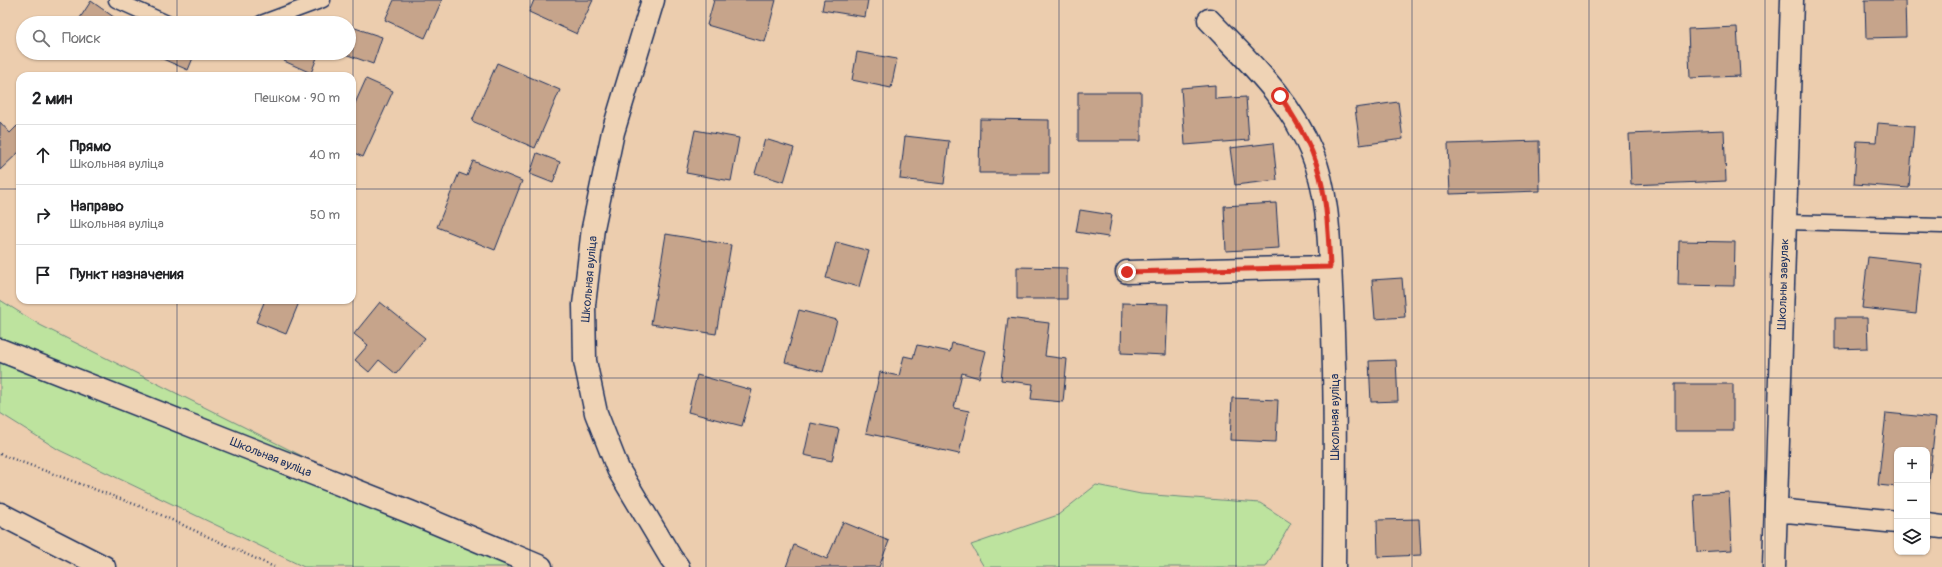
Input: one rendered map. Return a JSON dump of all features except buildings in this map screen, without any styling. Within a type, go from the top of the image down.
[{"type":"street","name":"Школьная вуліца","points":[[653,0],[613,132],[593,228],[584,305],[585,361],[596,413],[618,468],[671,558],[678,567]]},
{"type":"street","name":"Школьны завулак","points":[[1774,567],[1792,0]]},
{"type":"street","name":"Школьная вуліца","points":[[1209,20],[1280,96],[1293,116],[1312,152],[1323,195],[1330,267],[1335,360],[1334,567]]},
{"type":"street","points":[[1127,272],[1330,267]]},
{"type":"street","name":"Школьная вуліца","points":[[0,350],[403,509],[541,567]]},
{"type":"street","points":[[1777,510],[1894,522]]},
{"type":"street","points":[[0,514],[104,567]]},
{"type":"street","points":[[1930,525],[1942,527]]},
{"type":"lane","points":[[116,0],[151,16]]},
{"type":"lane","points":[[280,16],[323,0]]},
{"type":"lane","points":[[1785,222],[1942,226]]},
{"type":"path","points":[[0,454],[150,510],[274,567]]},
{"type":"green space","points":[[0,300],[40,325],[362,486],[532,567],[304,567],[59,450],[0,413]]},
{"type":"green space","points":[[1096,485],[1141,494],[1260,503],[1291,523],[1266,567],[984,567],[971,545],[1058,515]]},
{"type":"route","points":[[1127,272],[1330,267],[1328,237],[1319,173],[1312,152],[1302,132],[1280,96]]}]
